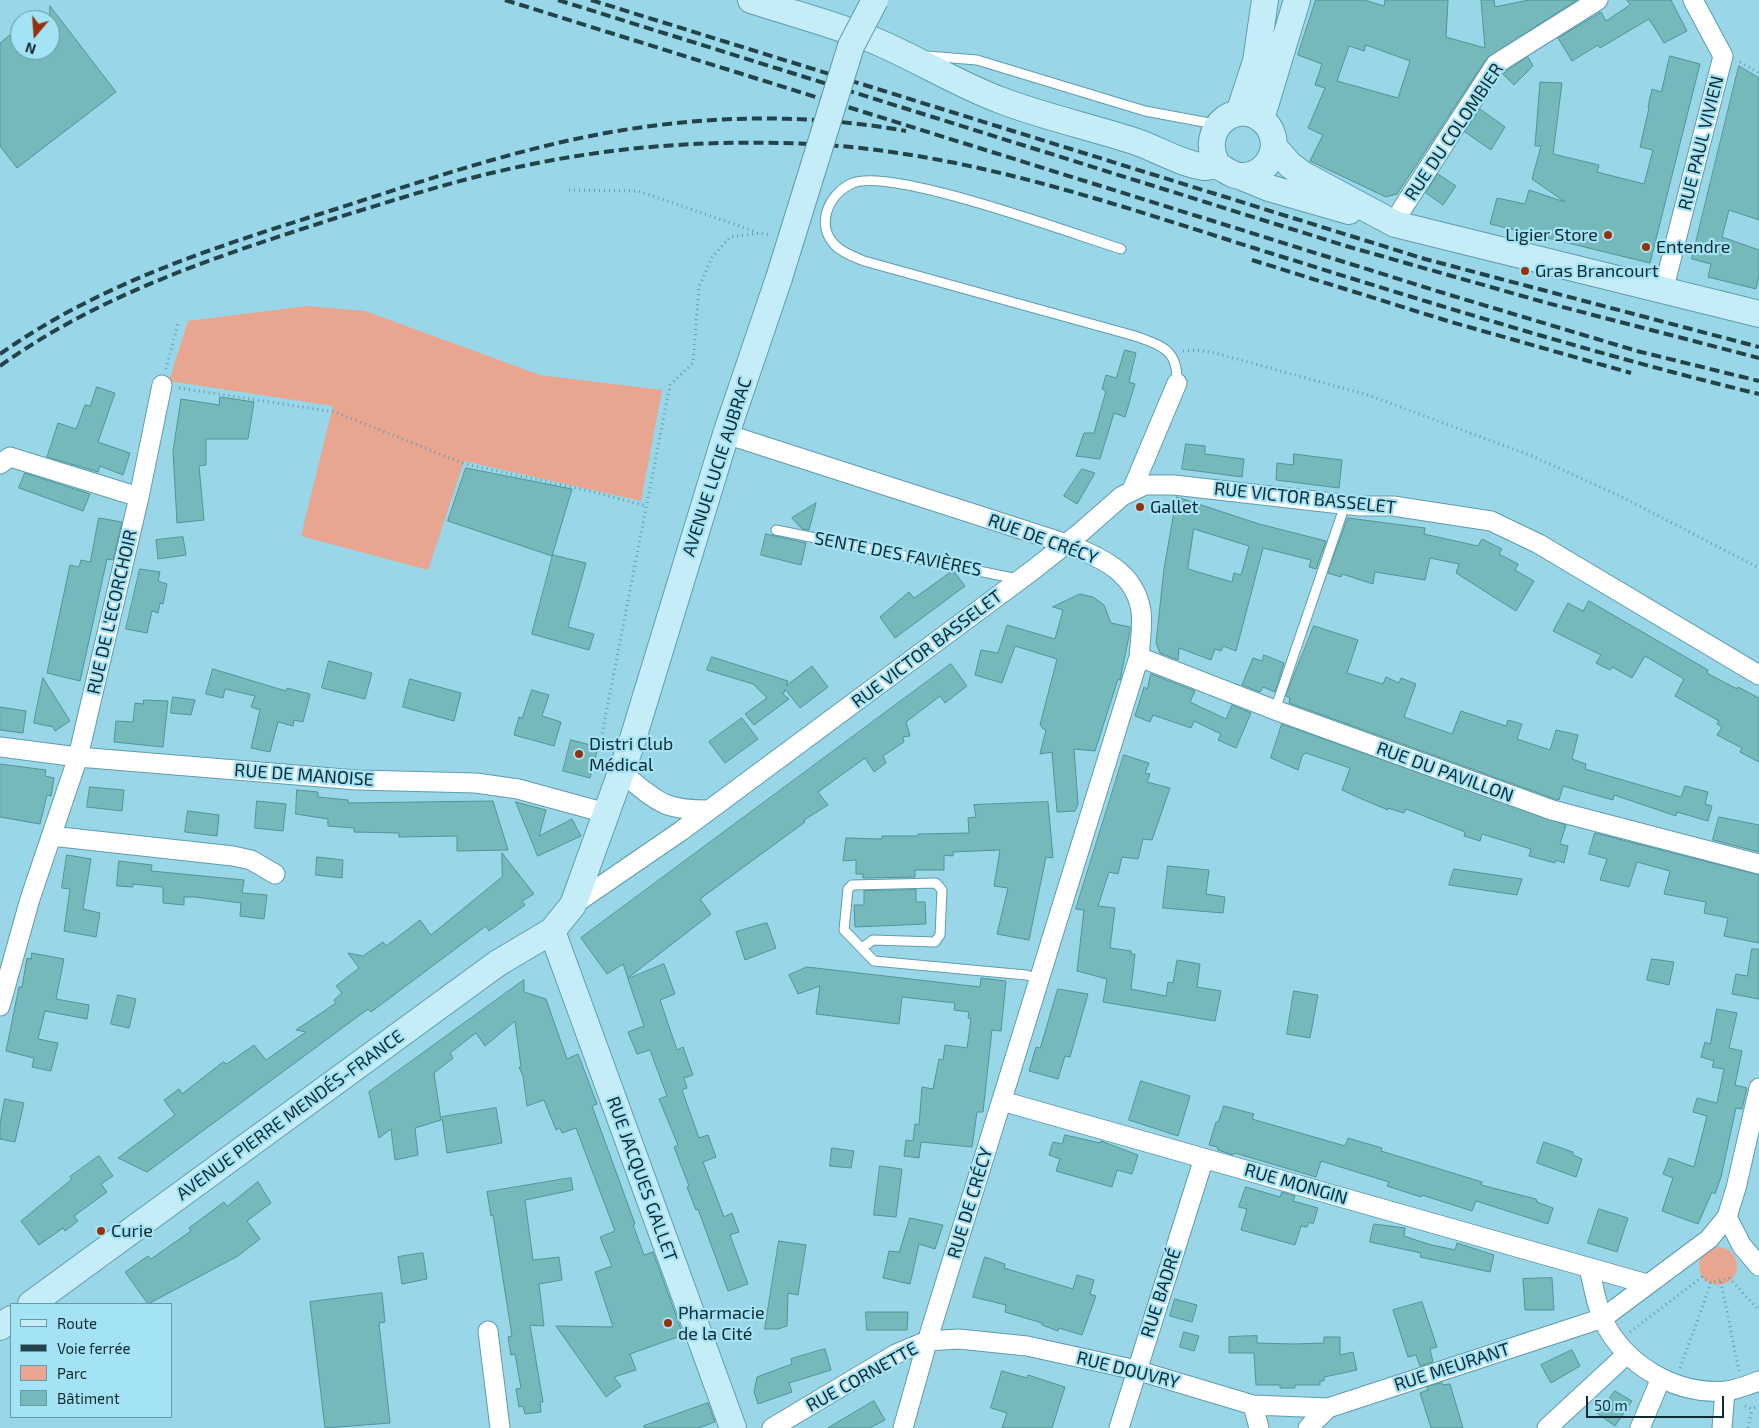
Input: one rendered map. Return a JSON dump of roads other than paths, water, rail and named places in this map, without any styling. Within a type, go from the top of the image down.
[{"type":"main road","points":[[750,0],[878,42],[956,82],[1003,101],[1139,143],[1205,166],[1218,166]]},
{"type":"main road","name":"AVENUE LUCIE AUBRAC","points":[[552,931],[573,905],[621,772],[726,434],[779,278],[851,46],[875,0]]},
{"type":"main road","points":[[1232,123],[1256,61],[1266,0]]},
{"type":"main road","points":[[1296,0],[1232,123],[1210,146],[1218,166],[1229,174],[1328,206],[1759,314]]},
{"type":"main road","points":[[1139,143],[1175,147],[1232,123],[1271,131],[1274,147],[1272,156],[1260,171],[1242,177]]},
{"type":"main road","points":[[1274,147],[1290,165],[1302,174],[1393,222]]},
{"type":"main road","name":"AVENUE PIERRE MENDÉS-FRANCE","points":[[32,1303],[498,963],[552,931]]},
{"type":"main road","name":"RUE JACQUES GALLET","points":[[552,931],[733,1428]]},
{"type":"street","name":"RUE DU COLOMBIER","points":[[1393,222],[1496,64],[1598,0]]},
{"type":"street","name":"RUE PAUL VIVIEN","points":[[1663,291],[1723,56],[1693,0]]},
{"type":"street","points":[[1132,490],[1177,383]]},
{"type":"street","name":"RUE DE L'ECORCHOIR","points":[[0,1006],[30,899],[78,757],[139,497],[162,385]]},
{"type":"street","name":"RUE DE CRÉCY","points":[[726,434],[1067,544],[1097,556],[1128,579],[1136,593],[1141,612],[1139,658],[927,1342],[903,1428]]},
{"type":"street","points":[[0,464],[10,457],[139,497]]},
{"type":"street","name":"RUE VICTOR BASSELET","points":[[573,905],[681,831],[786,754],[1067,544],[1110,504],[1132,490],[1145,485],[1174,485],[1345,505],[1393,506],[1482,519],[1504,526],[1539,544],[1759,675]]},
{"type":"street","name":"RUE DU PAVILLON","points":[[1139,658],[1274,710],[1552,810],[1759,864]]},
{"type":"street","name":"RUE DE MANOISE","points":[[0,747],[78,757],[357,780],[476,783],[518,789],[606,813]]},
{"type":"street","points":[[621,772],[656,800],[670,807],[708,810]]},
{"type":"street","points":[[51,836],[233,856],[250,860],[276,874]]},
{"type":"street","points":[[1758,1264],[1742,1246],[1727,1217],[1736,1188],[1759,1088]]},
{"type":"street","name":"RUE MONGIN","points":[[1002,1101],[1647,1284]]},
{"type":"street","name":"RUE BADRÉ","points":[[1119,1428],[1204,1158]]},
{"type":"street","name":"RUE MEURANT","points":[[1308,1428],[1328,1408],[1602,1318],[1709,1239],[1727,1217]]},
{"type":"street","points":[[1589,1268],[1602,1318],[1622,1349],[1644,1369],[1668,1381],[1700,1390],[1743,1391]]},
{"type":"street","points":[[488,1331],[500,1428]]},
{"type":"street","name":"RUE DOUVRY","points":[[927,1342],[959,1339],[1027,1346],[1136,1370],[1253,1405],[1328,1408]]},
{"type":"street","name":"RUE CORNETTE","points":[[772,1428],[896,1354],[927,1342]]},
{"type":"street","points":[[1547,1428],[1622,1349]]},
{"type":"street","points":[[1640,1428],[1668,1381]]},
{"type":"street","points":[[1722,1428],[1726,1403],[1743,1391]]},
{"type":"street","points":[[1253,1405],[1259,1428]]},
{"type":"lane","points":[[901,53],[977,60],[1145,111],[1232,123]]},
{"type":"lane","points":[[1121,249],[945,194],[887,180],[868,179],[853,183],[840,191],[830,201],[825,216],[826,230],[836,246],[864,261],[1135,336],[1161,346],[1170,352],[1177,368],[1177,383]]},
{"type":"lane","points":[[1274,710],[1345,505]]},
{"type":"lane","name":"SENTE DES FAVIÈRES","points":[[776,530],[1020,579]]},
{"type":"lane","points":[[862,948],[873,940],[935,942],[940,935],[942,890],[936,883],[852,885],[848,889],[844,930],[874,961],[1026,975],[1040,979]]},
{"type":"railway","points":[[505,0],[1450,295],[1637,351],[1759,381]]},
{"type":"railway","points":[[558,0],[1346,246],[1547,303],[1759,358]]},
{"type":"railway","points":[[591,0],[1425,259],[1759,347]]},
{"type":"railway","points":[[0,354],[79,306],[162,268],[248,237],[413,184],[541,147],[632,129],[677,123],[723,120],[769,118],[815,120],[906,131]]},
{"type":"railway","points":[[0,366],[39,340],[79,317],[162,279],[248,247],[429,190],[499,171],[618,150],[715,143],[779,143],[840,146],[901,153],[961,164],[1020,178],[1138,211],[1505,325],[1759,394]]},
{"type":"railway","points":[[1252,260],[1451,322],[1631,373]]},
{"type":"place","name":"Ligier Store","points":[[1608,235]]},
{"type":"place","name":"Entendre","points":[[1646,247]]},
{"type":"place","name":"Gras Brancourt","points":[[1525,271]]},
{"type":"place","name":"Gallet","points":[[1140,507]]},
{"type":"place","name":"Distri Club Médical","points":[[579,754]]},
{"type":"place","name":"Curie","points":[[101,1231]]},
{"type":"place","name":"Pharmacie de la Cité","points":[[668,1323]]}]
